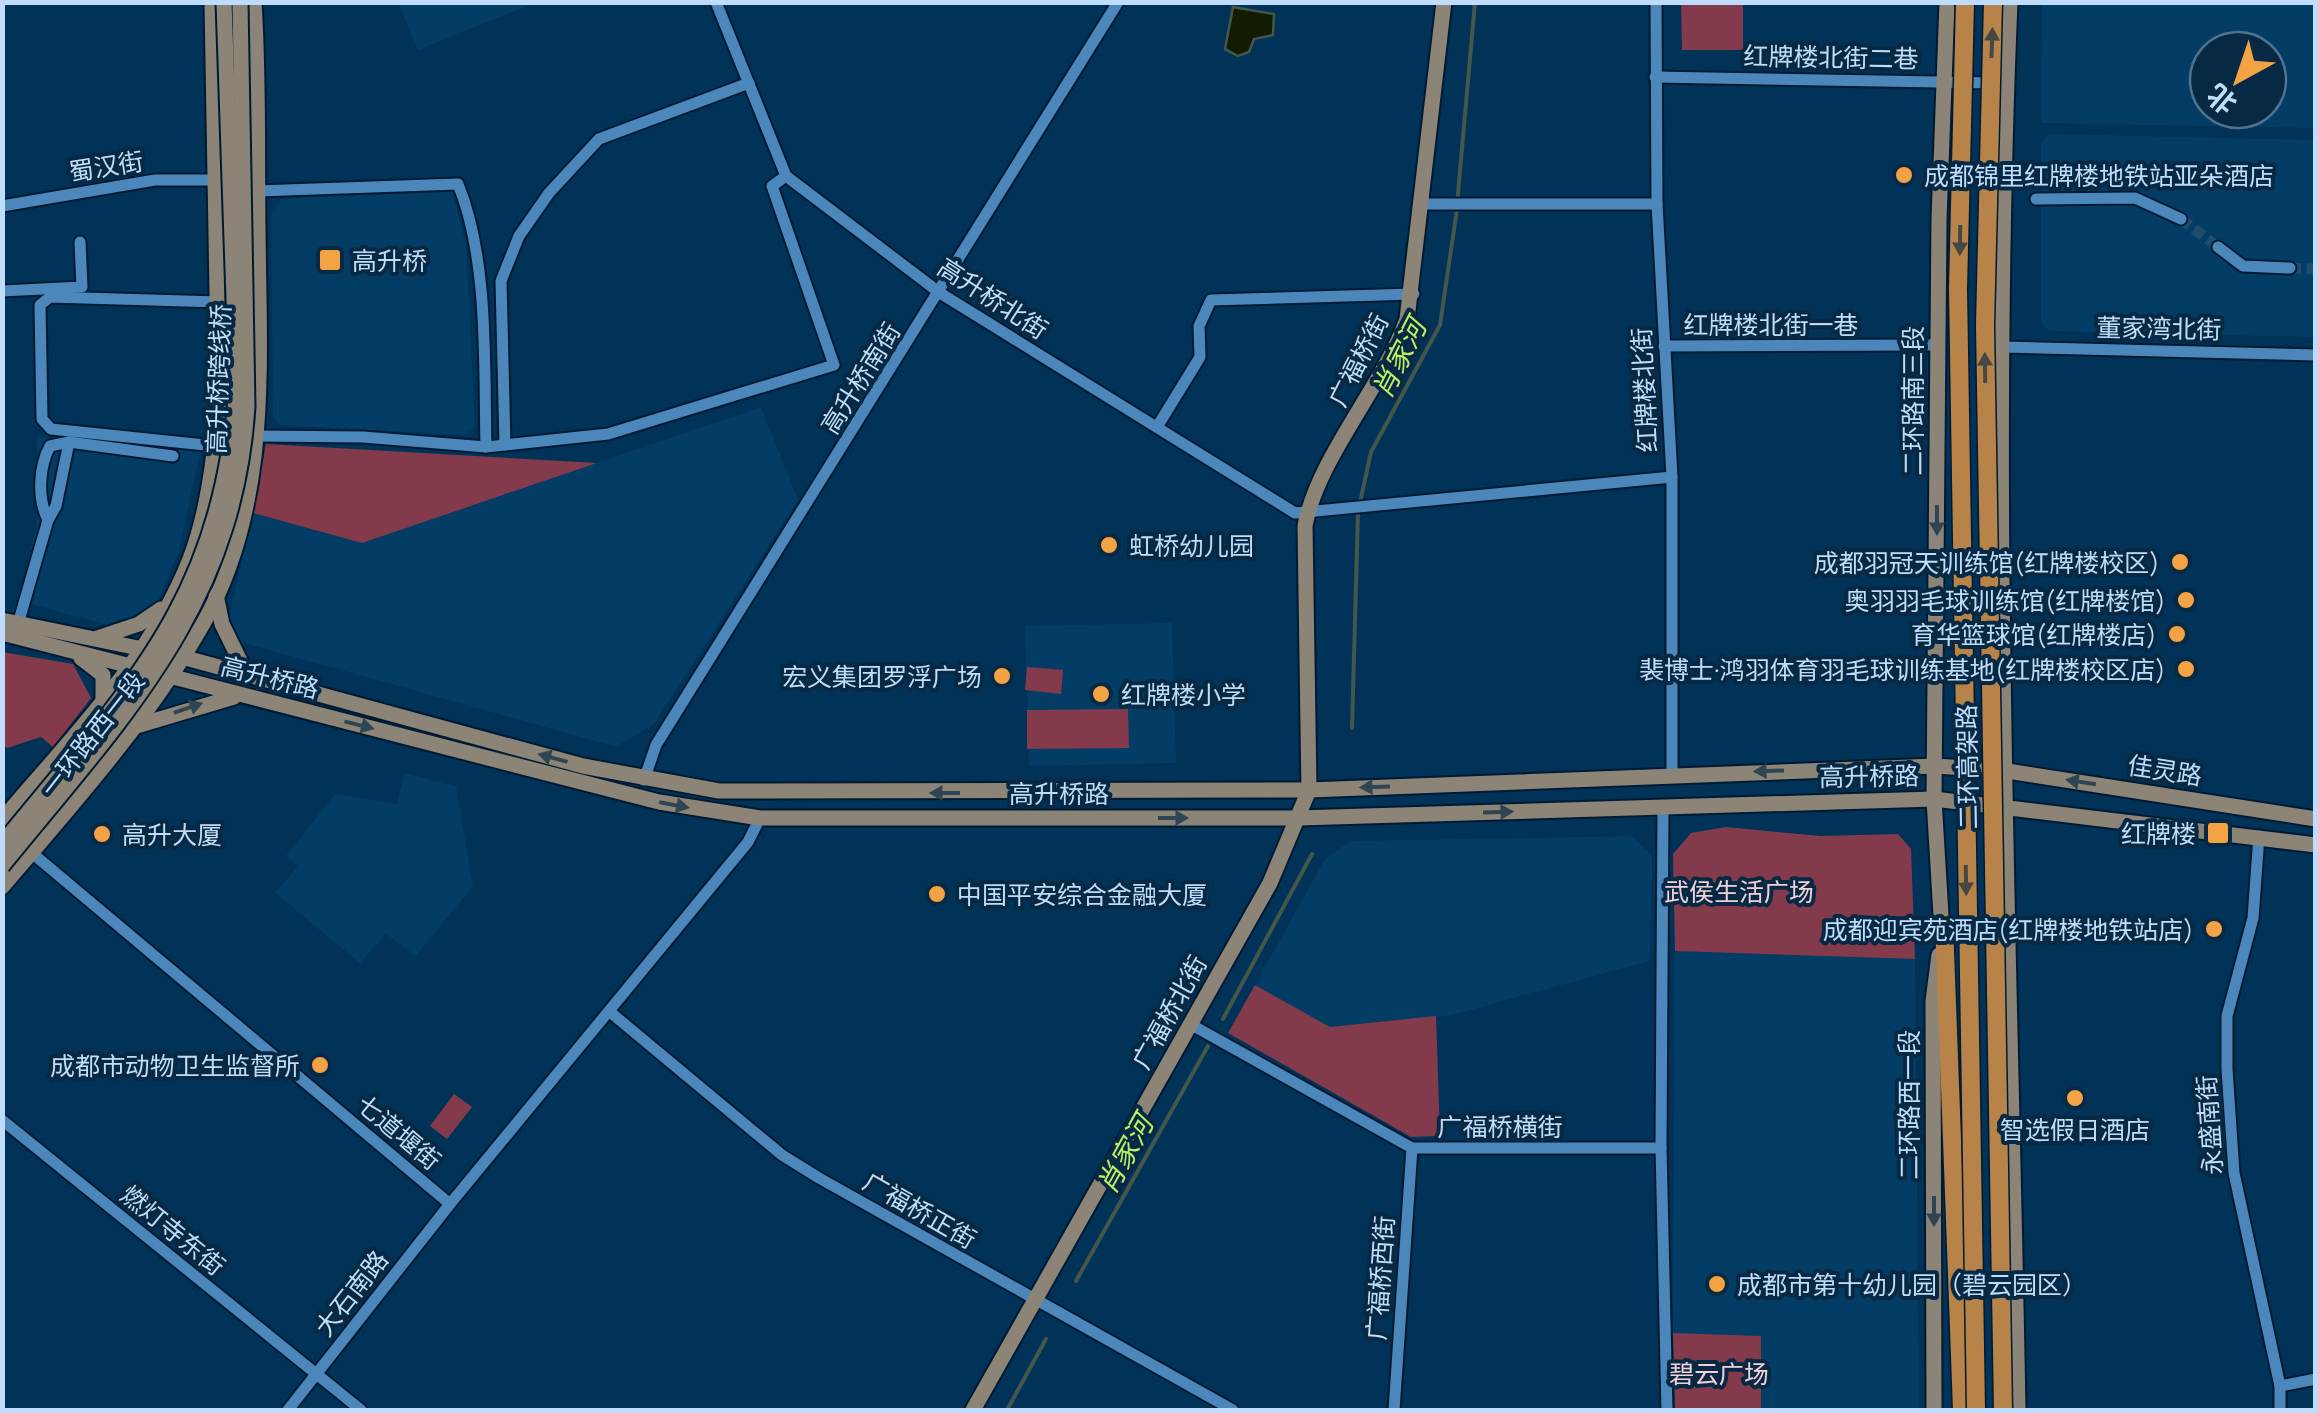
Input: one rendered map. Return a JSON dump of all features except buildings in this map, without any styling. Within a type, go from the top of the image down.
[{"type":"highway","name":"二环高架路","points":[[1965,2],[1959,329],[1976,1410]]},
{"type":"highway","name":"二环高架路","points":[[1993,2],[1985,325],[2002,1410]]},
{"type":"highway","points":[[1944,923],[1962,1410]]},
{"type":"main road","name":"一环路西一段","points":[[2,820],[129,666],[168,603],[192,554],[215,446],[218,302],[212,2]]},
{"type":"main road","name":"高升桥跨线桥","points":[[2,844],[147,666],[180,612],[217,514],[233,443],[237,388],[224,2]]},
{"type":"main road","name":"高升桥跨线桥","points":[[2,866],[159,670],[190,617],[226,532],[245,443],[247,407],[240,2]]},
{"type":"main road","name":"一环路西一段","points":[[2,888],[182,657],[216,595],[246,510],[259,436],[254,2]]},
{"type":"main road","name":"广福桥街","points":[[1309,790],[1308,514],[1397,346],[1414,294],[1444,2]]},
{"type":"main road","name":"二环路南三段","points":[[1934,800],[1938,346],[1947,2]]},
{"type":"main road","points":[[2010,2],[2002,347],[2018,1410]]},
{"type":"main road","points":[[216,595],[222,624],[247,674]]},
{"type":"main road","points":[[96,638],[139,624],[168,603]]},
{"type":"main road","name":"高升桥路","points":[[10,622],[182,657],[644,780],[719,791],[1309,790],[1936,766],[2006,771]]},
{"type":"main road","points":[[2,633],[46,643],[76,656],[103,675],[103,700]]},
{"type":"main road","name":"高升桥路","points":[[46,643],[659,802],[760,818],[1298,818],[1934,800],[2007,808]]},
{"type":"main road","points":[[132,726],[216,698],[245,696]]},
{"type":"main road","name":"佳灵路","points":[[2006,771],[2316,819]]},
{"type":"main road","name":"广福桥北街","points":[[973,1410],[1270,883],[1309,790]]},
{"type":"main road","name":"二环路西一段","points":[[1934,800],[1944,923],[1933,1001],[1934,1410]]},
{"type":"main road","points":[[2007,808],[2316,845]]},
{"type":"street","points":[[259,436],[363,436],[486,448],[608,434],[834,365],[772,186],[786,176],[716,2]]},
{"type":"street","name":"高升桥南街","points":[[644,780],[656,745],[1118,2]]},
{"type":"street","name":"红牌楼北街","points":[[1656,2],[1658,204],[1672,476],[1672,775]]},
{"type":"street","name":"红牌楼北街二巷","points":[[1654,77],[2006,84]]},
{"type":"street","points":[[505,445],[501,282],[519,236],[549,192],[599,139],[748,83]]},
{"type":"street","name":"高升桥北街","points":[[786,176],[940,293],[1295,513],[1308,514]]},
{"type":"street","name":"蜀汉街","points":[[2,206],[155,180],[217,180]]},
{"type":"street","points":[[258,191],[458,184],[472,217],[484,364],[486,448]]},
{"type":"street","points":[[2036,199],[2134,198],[2181,219]]},
{"type":"street","points":[[1423,204],[1658,204]]},
{"type":"street","points":[[2,291],[82,288],[80,242]]},
{"type":"street","points":[[2218,247],[2243,266],[2290,268]]},
{"type":"street","points":[[1157,427],[1200,357],[1199,326],[1211,300],[1414,294]]},
{"type":"street","points":[[215,446],[51,429],[42,419],[40,305],[50,297],[218,302]]},
{"type":"street","name":"红牌楼北街一巷","points":[[1664,346],[1938,346]]},
{"type":"street","name":"董家湾北街","points":[[2002,347],[2316,355]]},
{"type":"street","points":[[10,622],[56,506],[70,442]]},
{"type":"street","points":[[48,520],[42,508],[42,461],[50,446],[70,442],[172,456]]},
{"type":"street","points":[[1308,514],[1672,476]]},
{"type":"street","points":[[1663,806],[1661,1148],[1667,1410]]},
{"type":"street","name":"七道堰街","points":[[32,853],[450,1204],[748,842],[760,818]]},
{"type":"street","name":"永盛南街","points":[[2259,836],[2253,918],[2227,1016],[2227,1069],[2234,1173],[2280,1386],[2280,1410]]},
{"type":"street","name":"广福桥正街","points":[[610,1012],[782,1154],[1233,1410]]},
{"type":"street","name":"广福桥横街","points":[[1190,1024],[1412,1148],[1661,1148]]},
{"type":"street","name":"燃灯寺东街","points":[[2,1120],[360,1410]]},
{"type":"street","name":"广福桥西街","points":[[1394,1410],[1412,1148]]},
{"type":"street","name":"大石南路","points":[[288,1410],[450,1204]]},
{"type":"street","points":[[2280,1386],[2316,1379]]},
{"type":"shaded area","points":[[398,3],[535,3],[418,50]]},
{"type":"shaded area","points":[[2042,3],[2315,3],[2315,128],[2288,128],[2288,30],[2188,30],[2188,126],[2041,123]]},
{"type":"shaded area","points":[[1233,7],[1274,14],[1273,35],[1254,39],[1249,52],[1238,56],[1225,49]]},
{"type":"shaded area","points":[[2049,134],[2315,140],[2315,337],[2050,331],[2041,323],[2041,142]]},
{"type":"shaded area","points":[[452,191],[466,244],[475,428],[463,435],[280,425],[273,416],[271,216],[281,199]]},
{"type":"shaded area","points":[[761,407],[798,500],[654,724],[616,747],[241,642],[229,616],[253,513],[362,543]]},
{"type":"shaded area","points":[[37,437],[200,452],[179,550],[155,607],[119,628],[20,601],[39,511]]},
{"type":"shaded area","name":"红牌楼小学","points":[[1172,623],[1176,763],[1029,766],[1025,626]]},
{"type":"shaded area","points":[[404,773],[456,786],[473,886],[416,956],[386,934],[360,963],[275,893],[298,866],[286,856],[335,794],[397,804]]},
{"type":"shaded area","points":[[1632,836],[1652,856],[1650,961],[1452,1015],[1330,1027],[1255,985],[1325,859],[1351,841]]},
{"type":"shaded area","points":[[1675,951],[1915,959],[1919,1410],[1761,1410],[1761,1336],[1673,1333]]},
{"type":"green space","points":[[1681,3],[1743,3],[1743,50],[1682,50]]},
{"type":"green space","points":[[266,444],[597,463],[362,543],[253,513]]},
{"type":"green space","points":[[2,652],[73,664],[91,698],[53,747],[41,737],[7,748],[3,745]]},
{"type":"green space","points":[[1027,667],[1063,670],[1061,694],[1025,690]]},
{"type":"green space","points":[[1128,709],[1129,748],[1027,749],[1027,710]]},
{"type":"green space","name":"武侯生活广场","points":[[1726,827],[1820,836],[1898,834],[1911,849],[1915,959],[1675,951],[1673,854],[1691,833]]},
{"type":"green space","points":[[1255,985],[1330,1027],[1436,1016],[1440,1136],[1411,1137],[1228,1033]]},
{"type":"green space","points":[[454,1094],[472,1107],[447,1139],[430,1126]]},
{"type":"green space","name":"碧云广场","points":[[1673,1333],[1761,1336],[1761,1410],[1675,1410]]},
{"type":"waterway","name":"肖家河","points":[[1352,728],[1358,512],[1371,452],[1440,325],[1456,216],[1475,2]]},
{"type":"waterway","name":"肖家河","points":[[1223,1019],[1312,854]]},
{"type":"waterway","name":"肖家河","points":[[1076,1281],[1208,1046]]},
{"type":"waterway","name":"肖家河","points":[[1007,1410],[1046,1339]]},
{"type":"tunnel","points":[[2181,219],[2218,247]]},
{"type":"tunnel","points":[[2290,268],[2316,269]]},
{"type":"place","name":"成都锦里红牌楼地铁站亚朵酒店","points":[[1904,175]]},
{"type":"place","name":"高升桥","points":[[330,260]]},
{"type":"place","name":"虹桥幼儿园","points":[[1109,545]]},
{"type":"place","name":"成都羽冠天训练馆(红牌楼校区)","points":[[2180,562]]},
{"type":"place","name":"奥羽羽毛球训练馆(红牌楼馆)","points":[[2186,600]]},
{"type":"place","name":"育华篮球馆(红牌楼店)","points":[[2177,634]]},
{"type":"place","name":"裴博士·鸿羽体育羽毛球训练基地(红牌楼校区店)","points":[[2186,669]]},
{"type":"place","name":"宏义集团罗浮广场","points":[[1002,676]]},
{"type":"place","name":"红牌楼小学","points":[[1101,694]]},
{"type":"place","name":"红牌楼","points":[[2218,833]]},
{"type":"place","name":"高升大厦","points":[[102,834]]},
{"type":"place","name":"中国平安综合金融大厦","points":[[937,894]]},
{"type":"place","name":"成都迎宾苑酒店(红牌楼地铁站店)","points":[[2214,929]]},
{"type":"place","name":"成都市动物卫生监督所","points":[[320,1065]]},
{"type":"place","name":"智选假日酒店","points":[[2075,1098]]},
{"type":"place","name":"成都市第十幼儿园（碧云园区）","points":[[1717,1284]]}]
